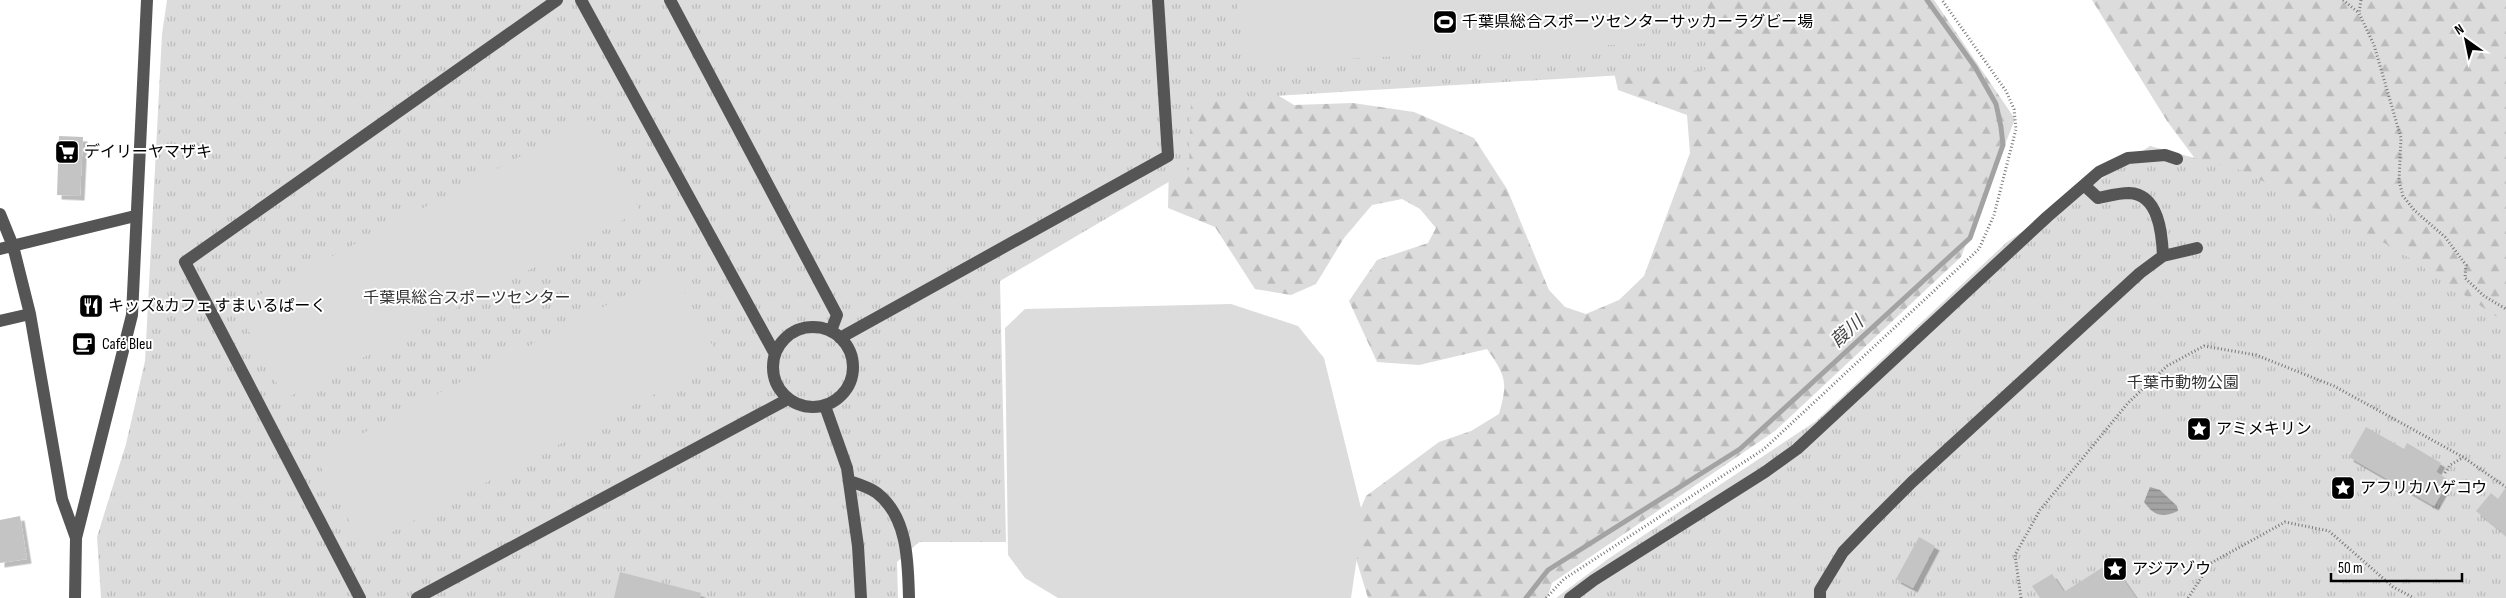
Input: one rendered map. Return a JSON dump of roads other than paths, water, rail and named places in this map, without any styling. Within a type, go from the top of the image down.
[{"type":"street","points":[[75,598],[76,538],[132,315],[136,271],[135,216],[147,0]]},
{"type":"street","points":[[360,598],[185,262],[558,0]]},
{"type":"street","points":[[581,0],[775,354]]},
{"type":"street","points":[[670,0],[837,315],[836,334]]},
{"type":"street","points":[[836,334],[1168,156],[1158,0]]},
{"type":"street","points":[[1570,598],[1594,580],[1765,472],[1797,449],[2099,172],[2128,158],[2165,155],[2176,159]]},
{"type":"street","points":[[2084,185],[2098,198],[2130,193],[2146,200],[2158,219],[2163,256]]},
{"type":"street","points":[[0,214],[13,246],[30,314],[62,498],[76,538]]},
{"type":"street","points":[[0,249],[135,216]]},
{"type":"street","points":[[1820,598],[1820,590],[1843,552],[1912,482],[2140,273],[2163,256],[2197,248]]},
{"type":"street","points":[[0,321],[30,314]]},
{"type":"street","points":[[811,327],[836,334],[852,354],[854,364],[851,383],[843,395],[826,406],[802,406],[788,399],[775,381],[773,360],[775,354],[784,339],[796,331],[811,327]]},
{"type":"street","points":[[417,598],[788,399]]},
{"type":"street","points":[[826,406],[847,468],[858,546],[861,598]]},
{"type":"street","points":[[848,481],[875,492],[887,502],[900,525],[908,559],[909,598]]},
{"type":"waterway","name":"葭川","points":[[1526,598],[1548,570],[1740,449],[1970,238],[2003,145],[2001,127],[1996,104],[1975,67],[1927,0]]},
{"type":"place","name":"千葉県総合スポーツセンターサッカーラグビー場","points":[[1445,22]]},
{"type":"place","name":"デイリーヤマザキ","points":[[67,152]]},
{"type":"place","name":"キッズ&カフェ すまいるぱーく","points":[[91,306]]},
{"type":"place","name":"Café Bleu","points":[[84,344]]},
{"type":"place","name":"アミメキリン","points":[[2199,429]]},
{"type":"place","name":"アフリカハゲコウ","points":[[2343,488]]},
{"type":"place","name":"アジアゾウ","points":[[2115,569]]},
{"type":"park label","name":"千葉県総合スポーツセンター","points":[[467,298]]},
{"type":"park label","name":"千葉市動物公園","points":[[2183,383]]}]
